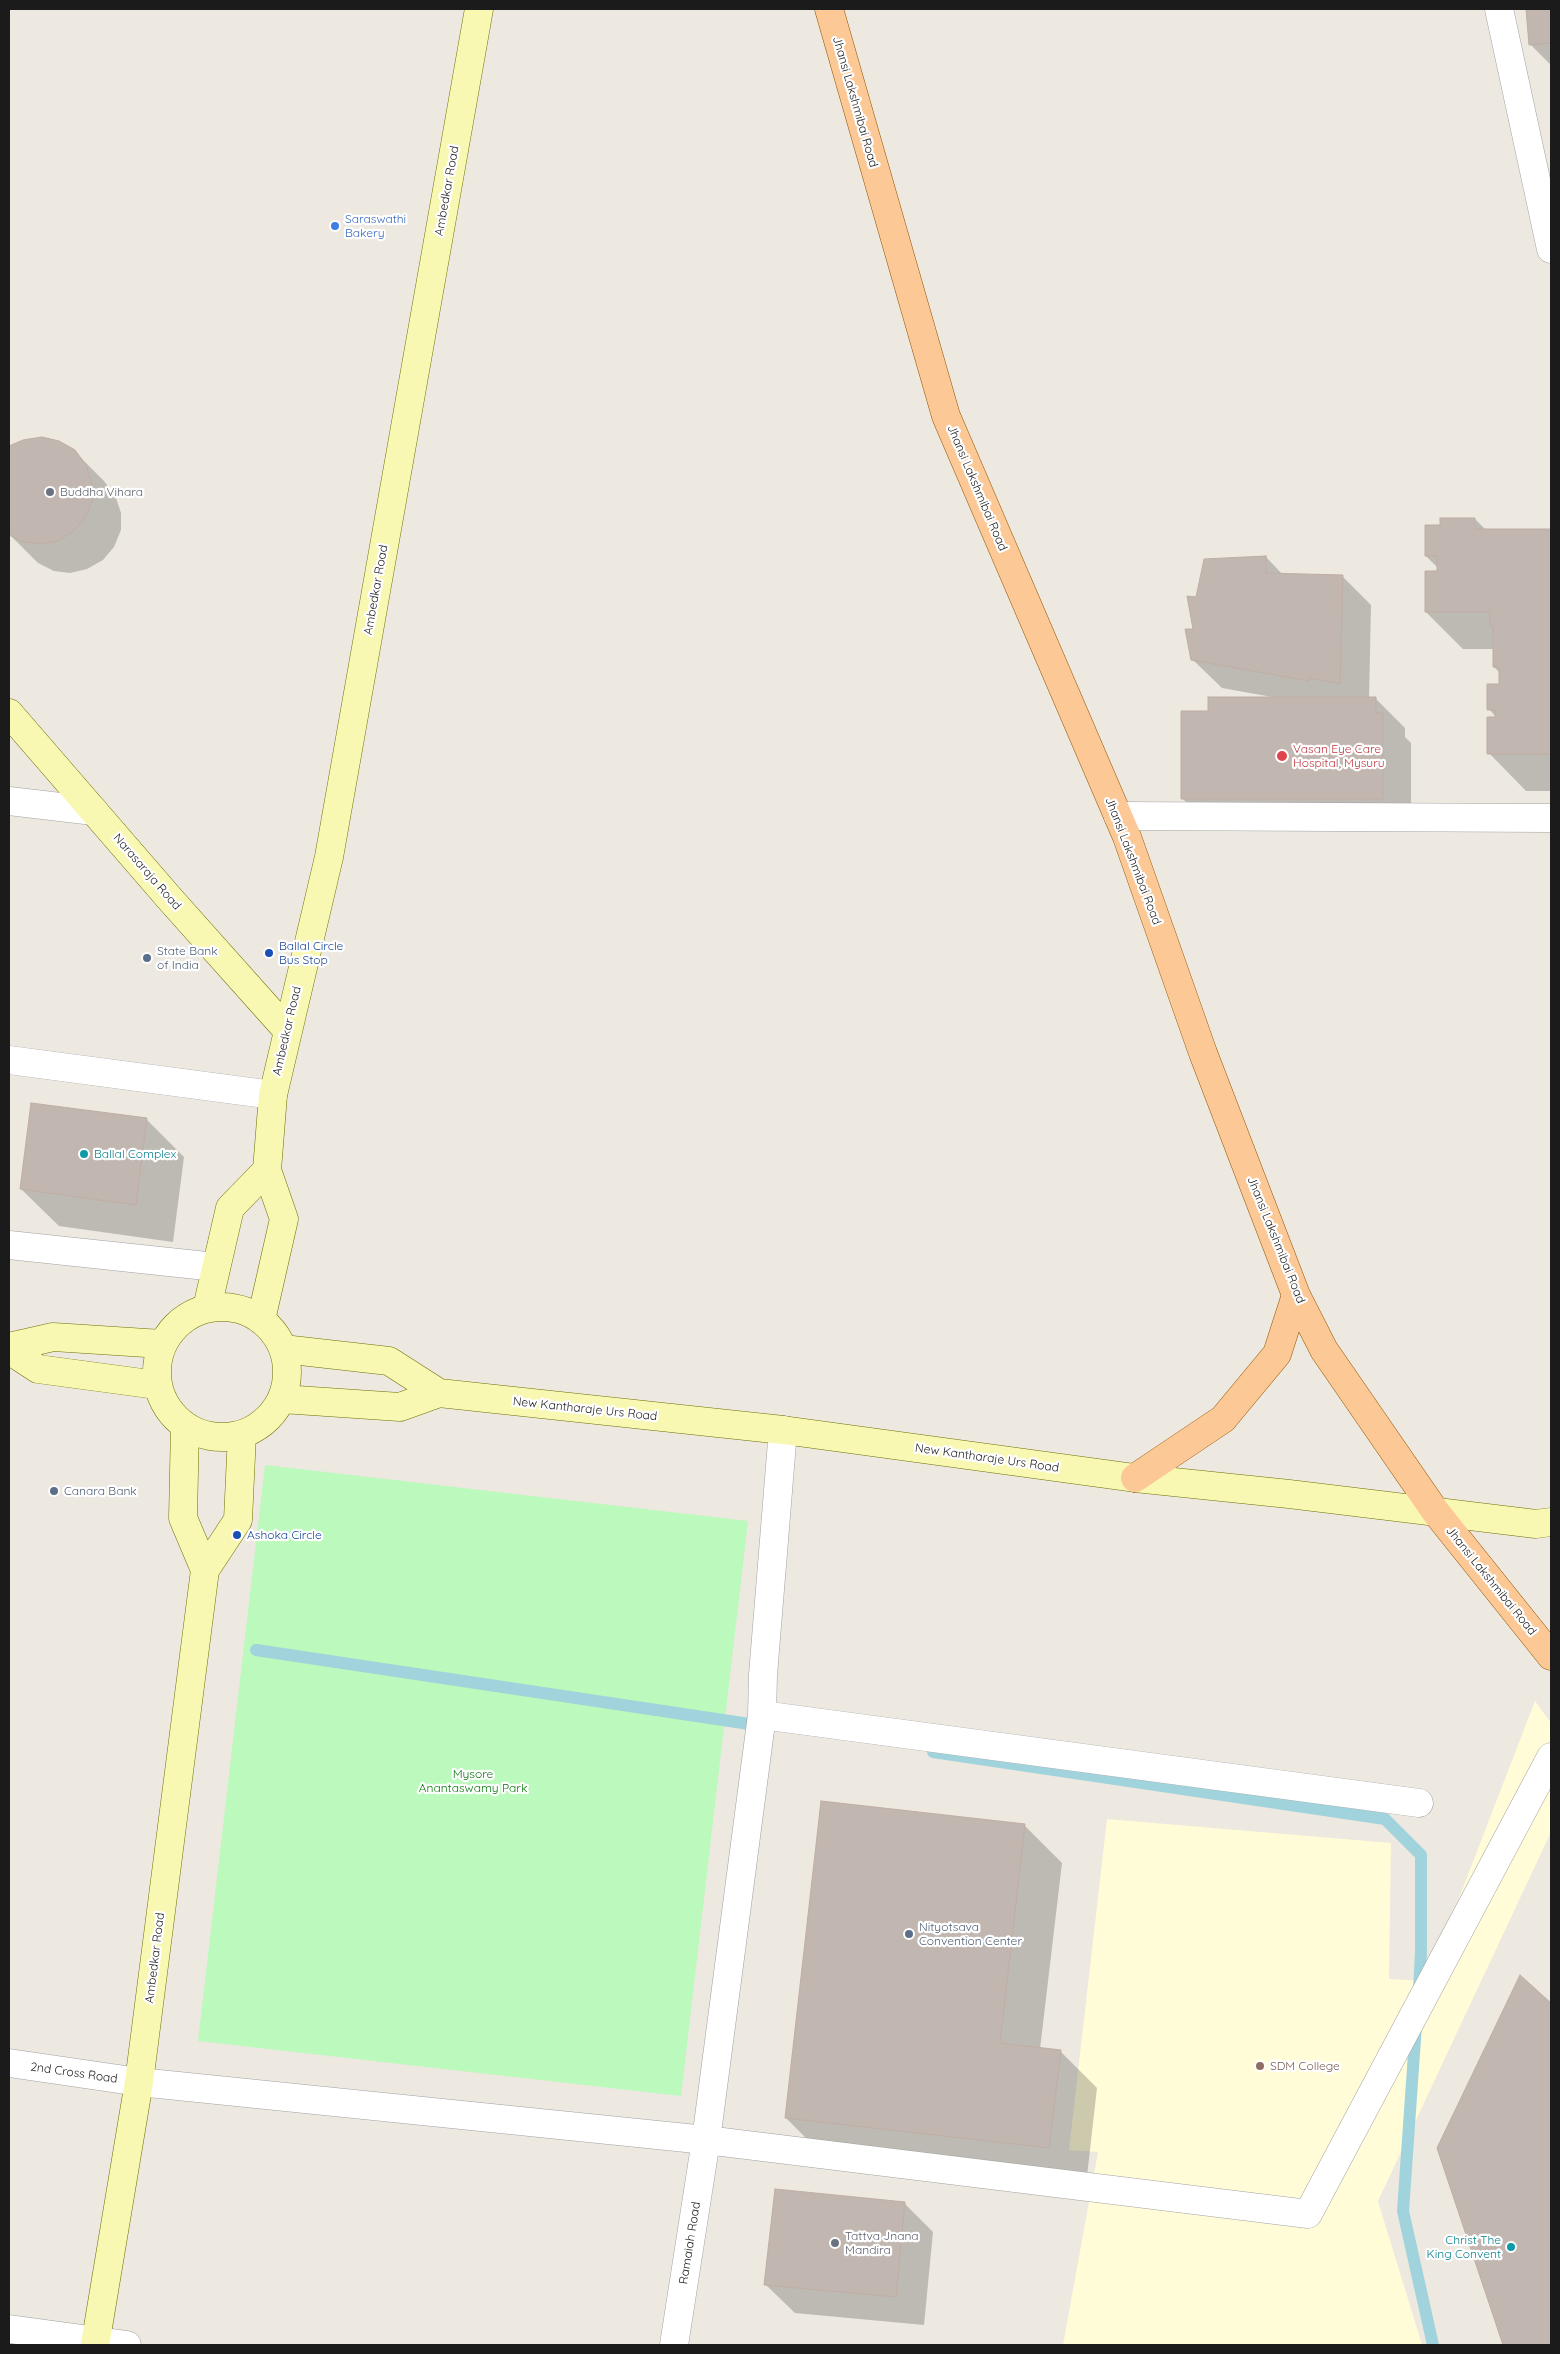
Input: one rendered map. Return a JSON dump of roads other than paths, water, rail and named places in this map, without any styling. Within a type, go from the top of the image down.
[{"type":"main road","name":"Jhansi Lakshmibai Road","points":[[829,9],[946,416],[1118,816],[1203,1053],[1296,1295],[1324,1350],[1435,1511],[1551,1654]]},
{"type":"main road","points":[[1135,1478],[1223,1419],[1277,1354],[1296,1295]]},
{"type":"street","name":"Ambedkar Road","points":[[261,1320],[284,1219],[268,1170],[273,1095],[329,857],[479,9]]},
{"type":"street","points":[[1499,9],[1551,249]]},
{"type":"street","name":"Narasaraja Road","points":[[9,713],[287,1030]]},
{"type":"street","points":[[9,802],[94,811]]},
{"type":"street","points":[[1118,816],[1551,818]]},
{"type":"street","points":[[9,1060],[273,1095]]},
{"type":"street","points":[[207,1308],[230,1208],[268,1170]]},
{"type":"street","points":[[9,1245],[216,1267]]},
{"type":"street","points":[[226,1307],[244,1311],[261,1320],[278,1338],[283,1349],[287,1365],[282,1399],[272,1414],[259,1426],[242,1434],[228,1437],[213,1437],[198,1433],[185,1426],[172,1415],[162,1401],[157,1384],[158,1357],[162,1344],[173,1328],[188,1316],[207,1308],[226,1307]]},
{"type":"street","points":[[9,1348],[53,1336],[162,1344]]},
{"type":"street","points":[[9,1348],[38,1370],[157,1384]]},
{"type":"street","name":"New Kantharaje Urs Road","points":[[283,1349],[389,1361],[439,1393]]},
{"type":"street","name":"New Kantharaje Urs Road","points":[[282,1399],[400,1407],[439,1393],[783,1430],[1135,1478],[1435,1511],[1546,1526]]},
{"type":"street","points":[[185,1426],[183,1518],[205,1570]]},
{"type":"street","name":"Ramaiah Road","points":[[674,2345],[706,2140],[754,1784],[762,1715],[763,1675],[783,1430]]},
{"type":"street","name":"Ambedkar Road","points":[[96,2343],[139,2082],[205,1570],[238,1520],[242,1434]]},
{"type":"street","points":[[762,1715],[1419,1803]]},
{"type":"street","name":"2nd Cross Road","points":[[9,2063],[139,2082],[706,2140],[1308,2214],[1551,1757]]},
{"type":"street","points":[[9,2329],[96,2343],[126,2345]]},
{"type":"waterway","points":[[256,1650],[763,1726]]},
{"type":"waterway","points":[[933,1752],[1385,1819],[1421,1855],[1419,1990]]},
{"type":"waterway","points":[[1416,2025],[1403,2211],[1433,2345]]},
{"type":"place","name":"Saraswathi Bakery","points":[[335,226]]},
{"type":"place","name":"Buddha Vihara","points":[[50,492]]},
{"type":"place","name":"Vasan Eye Care Hospital, Mysuru","points":[[1282,756]]},
{"type":"place","name":"Ballal Circle Bus Stop","points":[[269,953]]},
{"type":"place","name":"State Bank of India","points":[[147,958]]},
{"type":"place","name":"Ballal Complex","points":[[84,1154]]},
{"type":"place","name":"Canara Bank","points":[[54,1491]]},
{"type":"place","name":"Ashoka Circle","points":[[237,1535]]},
{"type":"place","name":"Nityotsava Convention Center","points":[[909,1934]]},
{"type":"place","name":"SDM College","points":[[1260,2066]]},
{"type":"place","name":"Tattva Jnana Mandira","points":[[835,2243]]},
{"type":"place","name":"Christ The King Convent","points":[[1511,2247]]},
{"type":"park label","name":"Mysore Anantaswamy Park","points":[[473,1781]]}]
